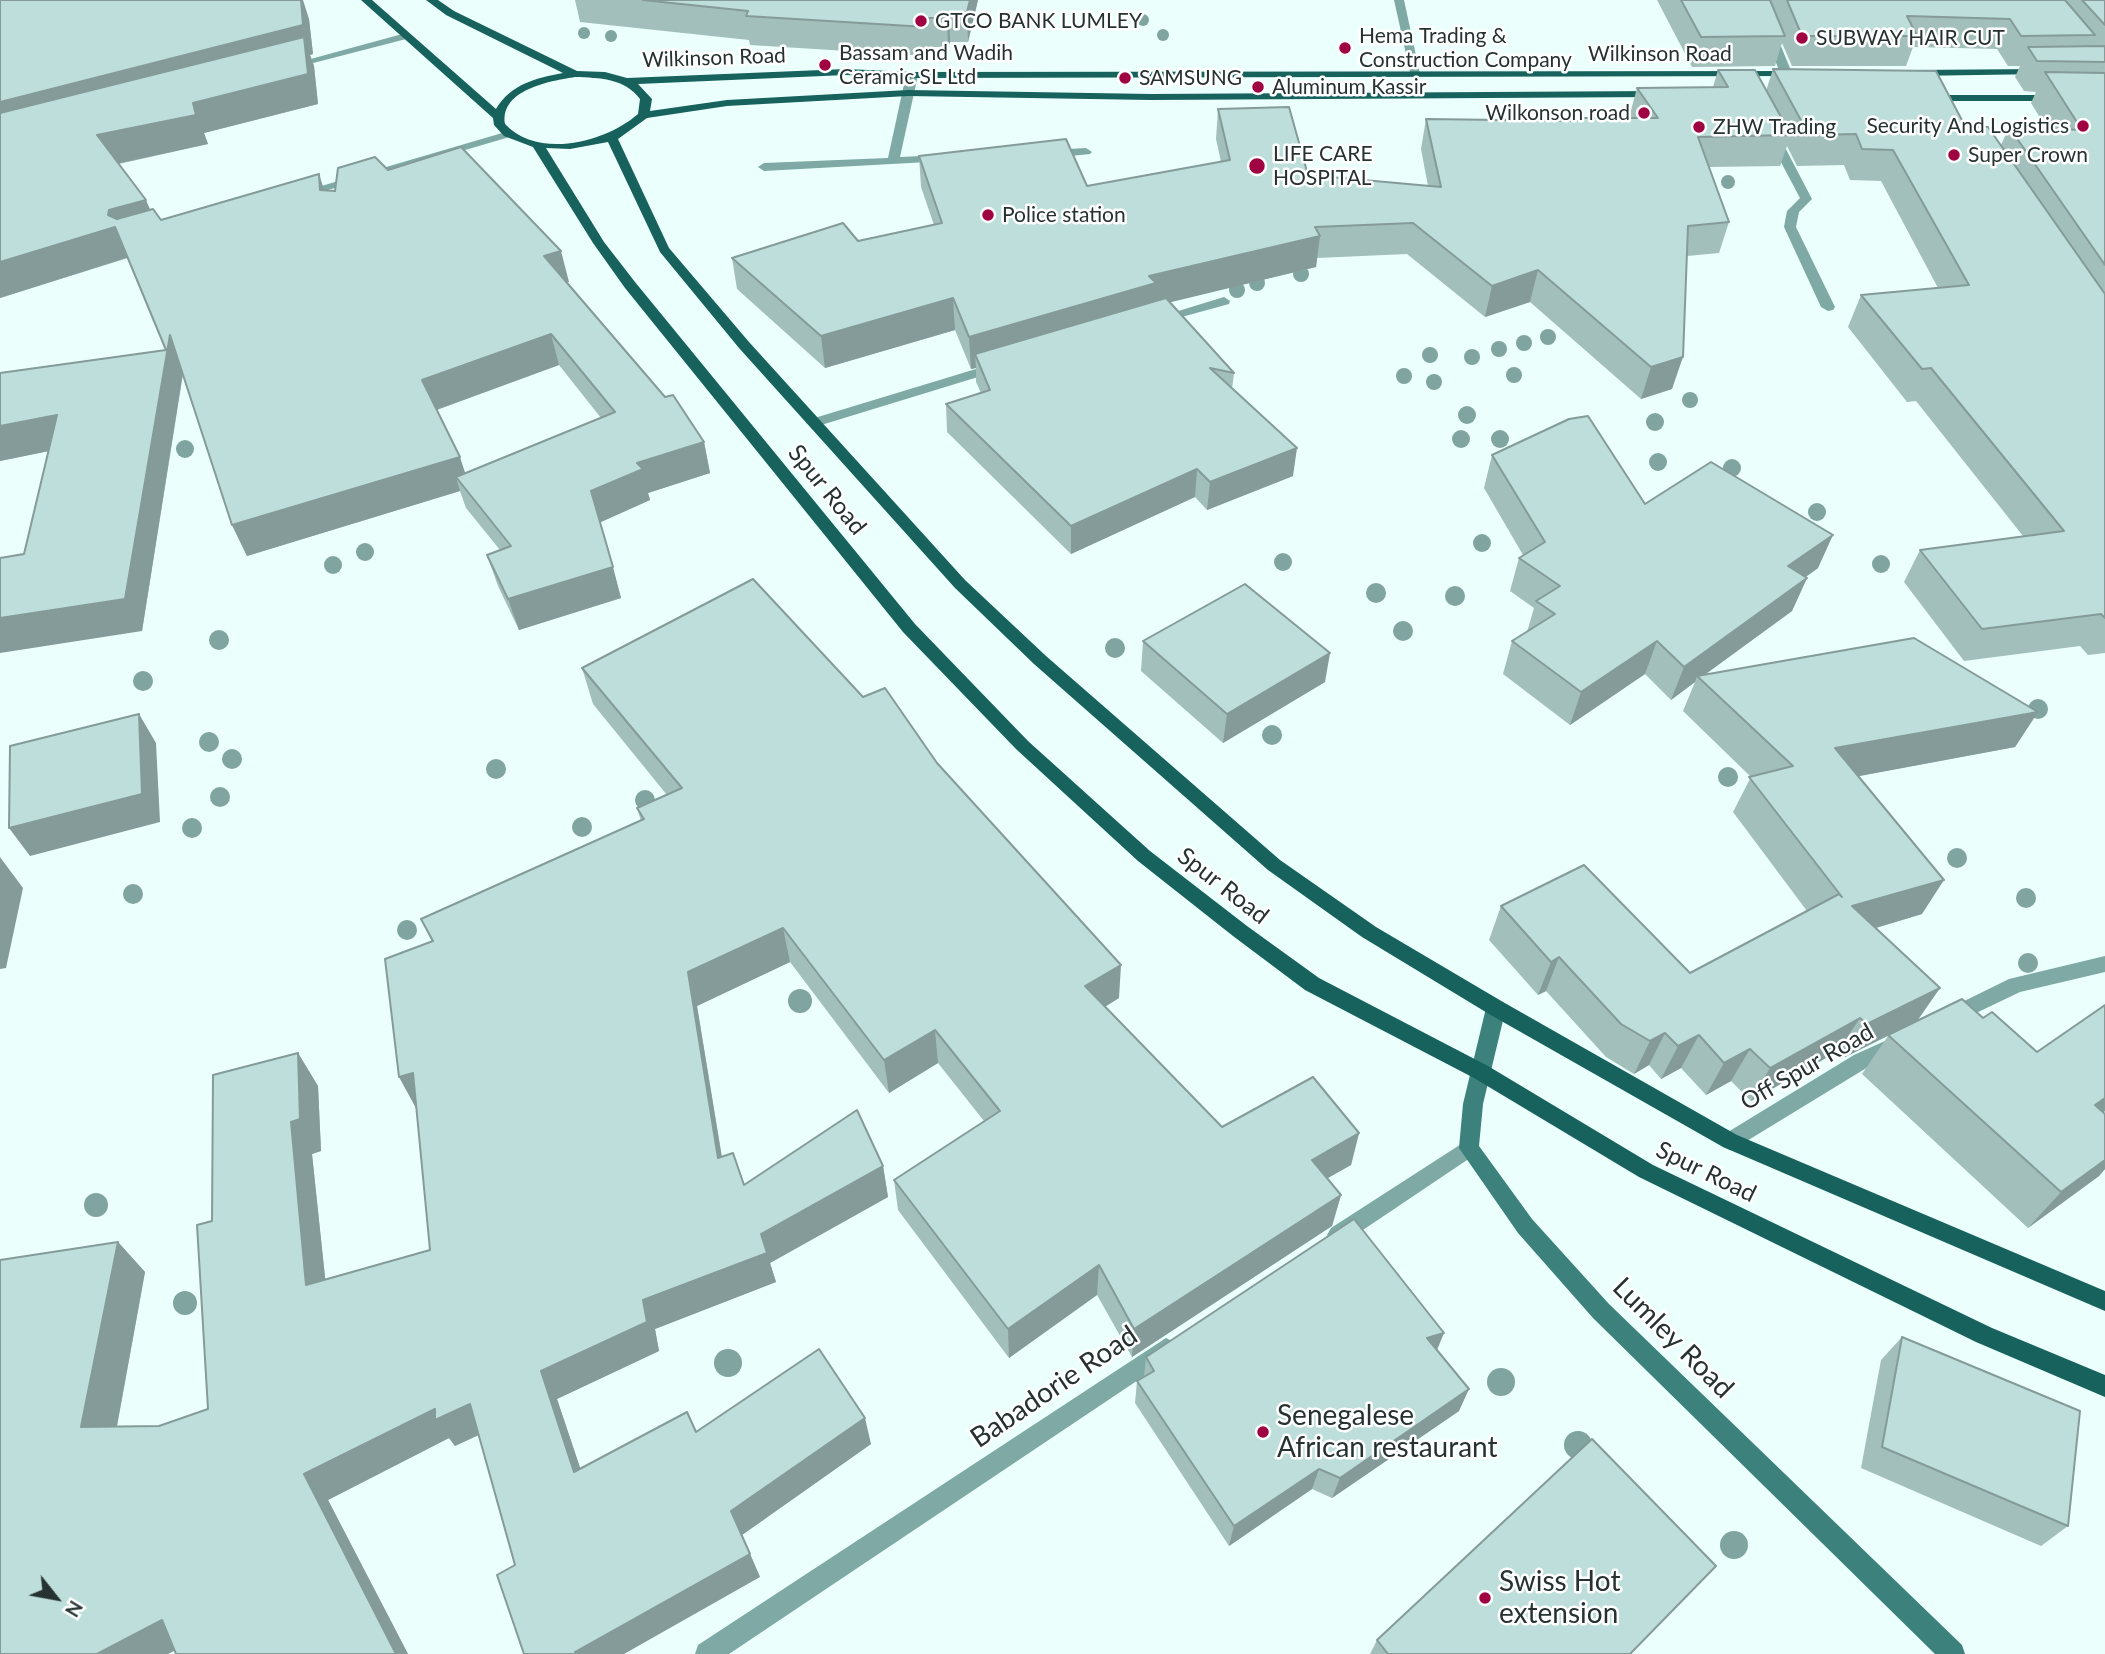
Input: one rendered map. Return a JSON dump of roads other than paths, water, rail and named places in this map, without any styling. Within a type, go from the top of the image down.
[{"type":"main road","points":[[366,0],[498,117]]},
{"type":"main road","points":[[431,0],[450,13],[575,74]]},
{"type":"main road","points":[[1905,73],[2054,71]]},
{"type":"main road","name":"Wilkinson Road","points":[[575,74],[604,75],[626,81],[846,72],[912,75],[1813,73]]},
{"type":"main road","points":[[575,74],[547,79],[521,89],[504,102],[498,117],[500,126],[509,134],[537,144],[564,146],[611,137],[644,115],[646,99],[640,89],[626,81]]},
{"type":"main road","name":"Wilkinson Road","points":[[644,115],[727,103],[908,93],[1150,97],[1669,94]]},
{"type":"main road","points":[[1917,98],[1948,104],[2105,98]]},
{"type":"main road","name":"Spur Road","points":[[611,137],[632,179],[645,216],[664,248],[813,423],[960,584],[1040,660],[1274,865],[1369,932],[1496,1008],[1730,1141],[2105,1301]]},
{"type":"main road","name":"Spur Road","points":[[537,144],[599,243],[696,370],[909,628],[1022,745],[1144,856],[1312,984],[1481,1072],[1646,1171],[1984,1335],[2105,1386]]},
{"type":"street","points":[[1399,0],[1416,72]]},
{"type":"street","points":[[1757,0],[1786,73]]},
{"type":"street","points":[[271,71],[406,37]]},
{"type":"street","points":[[1930,73],[1948,104]]},
{"type":"street","points":[[894,161],[912,75]]},
{"type":"street","points":[[1763,117],[1806,199],[1793,211],[1790,227],[1828,307]]},
{"type":"street","points":[[287,198],[509,134]]},
{"type":"street","points":[[1045,154],[1086,152]]},
{"type":"street","points":[[764,167],[948,159]]},
{"type":"street","points":[[1148,322],[1224,300]]},
{"type":"street","name":"Spur Road","points":[[813,423],[1009,363]]},
{"type":"street","points":[[1933,1026],[2016,985],[2105,964]]},
{"type":"street","points":[[1319,1247],[1469,1148],[1473,1104],[1496,1008]]},
{"type":"street","name":"Off Spur Road","points":[[1730,1141],[1861,1060],[1909,1037]]},
{"type":"street","name":"Lumley Road","points":[[1469,1148],[1525,1226],[1601,1311],[1954,1654]]},
{"type":"street","name":"Babadorie Road","points":[[707,1654],[1181,1339]]},
{"type":"place","name":"GTCO BANK LUMLEY","points":[[921,21]]},
{"type":"place","name":"SUBWAY HAIR CUT","points":[[1802,38]]},
{"type":"place","name":"Hema Trading & Construction Company","points":[[1345,48]]},
{"type":"place","name":"Bassam and Wadih Ceramic SL Ltd","points":[[825,65]]},
{"type":"place","name":"SAMSUNG","points":[[1125,78]]},
{"type":"place","name":"Aluminum Kassir","points":[[1258,87]]},
{"type":"place","name":"Wilkonson road","points":[[1644,113]]},
{"type":"place","name":"Security And Logistics","points":[[2083,126]]},
{"type":"place","name":"ZHW Trading","points":[[1699,127]]},
{"type":"place","name":"Super Crown","points":[[1954,155]]},
{"type":"place","name":"LIFE CARE HOSPITAL","points":[[1257,166]]},
{"type":"place","name":"Police station","points":[[988,215]]},
{"type":"place","name":"Senegalese African restaurant","points":[[1263,1432]]},
{"type":"place","name":"Swiss Hot extension","points":[[1485,1598]]}]
